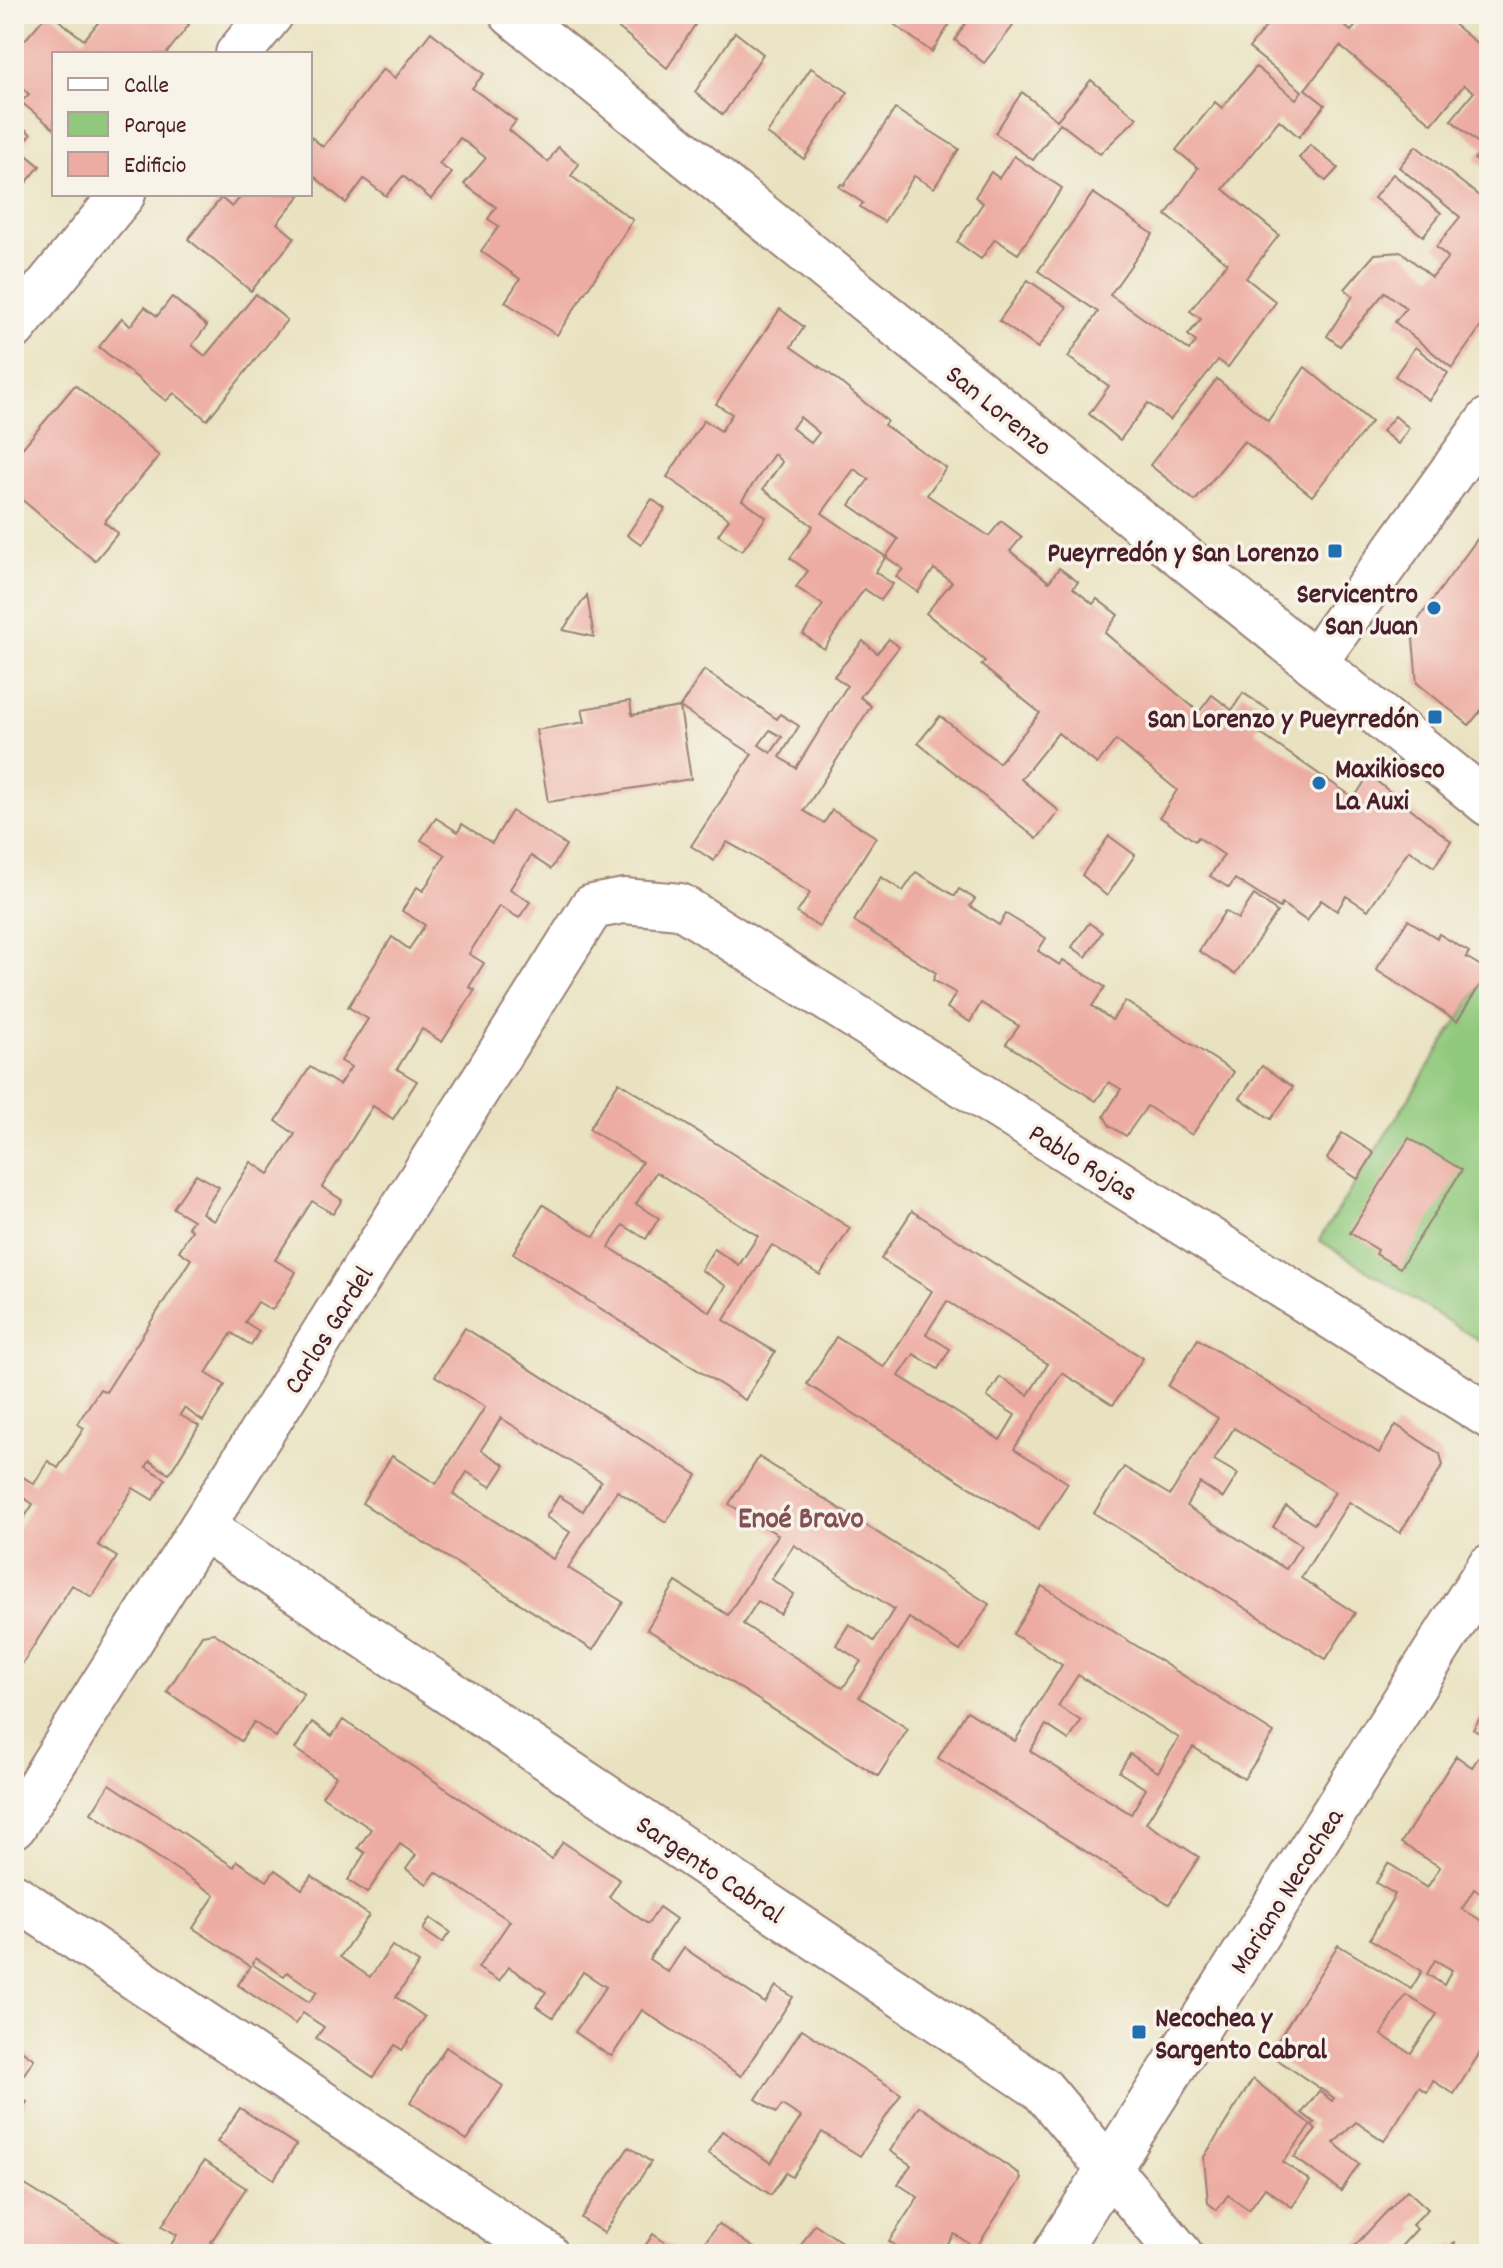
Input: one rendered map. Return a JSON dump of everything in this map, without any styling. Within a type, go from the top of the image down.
[{"type":"street","points":[[240,52],[271,14]]},
{"type":"street","name":"San Lorenzo","points":[[512,14],[1489,804]]},
{"type":"street","points":[[14,327],[121,196]]},
{"type":"street","points":[[1314,663],[1489,420]]},
{"type":"street","name":"Carlos Gardel","points":[[14,1826],[592,907],[624,901],[680,906]]},
{"type":"street","name":"Pablo Rojas","points":[[680,906],[1489,1416]]},
{"type":"street","name":"Sargento Cabral","points":[[202,1527],[1042,2089],[1180,2254]]},
{"type":"street","name":"Mariano Necochea","points":[[1055,2254],[1489,1567]]},
{"type":"street","points":[[14,1896],[546,2254]]},
{"type":"green space","points":[[1489,971],[1489,1347],[1319,1240]]},
{"type":"building","points":[[47,14],[84,40],[105,14],[176,14],[189,25],[168,52],[52,52],[52,127],[21,102],[29,94],[14,82],[14,42],[19,36],[25,40]]},
{"type":"building","points":[[621,14],[702,14],[667,68],[615,25]]},
{"type":"building","points":[[901,14],[956,14],[932,52],[895,25]]},
{"type":"building","points":[[971,14],[981,17],[983,14],[1018,14],[1010,24],[1013,26],[984,63],[955,40]]},
{"type":"building","points":[[1276,14],[1330,14],[1351,31],[1366,14],[1441,14],[1489,53],[1489,171],[1474,159],[1484,148],[1451,120],[1474,92],[1464,85],[1432,124],[1340,46],[1305,89],[1325,105],[1299,137],[1279,120],[1223,189],[1279,235],[1246,278],[1276,302],[1228,367],[1218,360],[1170,420],[1148,403],[1120,440],[1089,414],[1109,386],[1068,357],[1098,312],[1038,271],[1093,193],[1153,234],[1110,295],[1189,350],[1196,342],[1188,335],[1201,319],[1190,311],[1227,263],[1166,215],[1198,168],[1176,150],[1215,102],[1222,108],[1256,67],[1296,99],[1302,91],[1249,48]]},
{"type":"building","points":[[431,32],[484,74],[472,88],[516,121],[509,130],[548,162],[558,147],[579,164],[571,176],[633,220],[557,335],[505,302],[520,279],[481,251],[499,226],[488,219],[496,207],[464,184],[486,158],[460,138],[439,164],[452,173],[431,199],[403,176],[386,196],[364,179],[346,203],[312,175],[312,138],[323,147],[383,69],[395,78]]},
{"type":"building","points":[[735,32],[763,54],[723,115],[695,92]]},
{"type":"building","points":[[811,68],[848,92],[804,159],[767,134]]},
{"type":"building","points":[[1091,80],[1137,118],[1100,154],[1060,123],[1033,160],[995,133],[1022,92],[1057,120]]},
{"type":"building","points":[[895,109],[959,149],[934,188],[914,176],[884,222],[860,207],[863,203],[839,187],[844,185]]},
{"type":"building","points":[[14,120],[31,134],[19,149],[40,166],[14,198]]},
{"type":"building","points":[[1310,145],[1338,168],[1326,181],[1299,158]]},
{"type":"building","points":[[1416,146],[1489,204],[1489,283],[1486,287],[1489,290],[1489,315],[1452,368],[1395,322],[1406,308],[1385,292],[1340,346],[1327,336],[1353,296],[1345,289],[1375,254],[1402,252],[1432,277],[1448,257],[1436,247],[1460,217],[1399,167]]},
{"type":"building","points":[[1014,156],[1062,188],[1018,254],[995,239],[981,259],[957,242],[983,203],[975,197],[991,172],[999,178]]},
{"type":"building","points":[[1393,174],[1441,213],[1423,236],[1374,198]]},
{"type":"building","points":[[241,196],[299,196],[277,223],[295,238],[251,291],[188,239],[221,198],[232,207]]},
{"type":"building","points":[[1028,280],[1067,307],[1038,348],[999,321]]},
{"type":"building","points":[[256,294],[287,320],[207,420],[174,393],[166,401],[99,347],[122,318],[130,326],[145,307],[157,316],[172,297],[207,326],[192,345],[205,356]]},
{"type":"building","points":[[780,309],[804,327],[791,347],[830,374],[887,421],[884,425],[946,468],[927,495],[989,536],[1001,521],[1022,537],[1010,551],[1049,582],[1059,568],[1078,582],[1073,588],[1093,604],[1097,599],[1118,615],[1105,633],[1199,712],[1212,695],[1232,710],[1243,693],[1269,710],[1255,730],[1354,798],[1369,775],[1451,841],[1434,867],[1409,850],[1368,910],[1346,896],[1337,911],[1321,900],[1307,921],[1235,879],[1229,888],[1210,876],[1224,855],[1198,837],[1195,841],[1160,817],[1177,790],[1116,740],[1097,764],[1058,733],[1021,779],[1059,811],[1037,839],[918,743],[940,716],[999,763],[1040,713],[981,665],[985,661],[926,613],[952,582],[934,569],[918,592],[896,577],[903,569],[886,557],[875,572],[893,584],[881,600],[864,589],[824,649],[803,634],[823,605],[796,587],[808,571],[790,558],[813,526],[763,489],[782,462],[774,454],[742,500],[766,517],[742,551],[718,535],[729,519],[667,477],[704,420],[721,431],[732,414],[716,404]],"holes":[[[800,417],[819,433],[811,443],[792,428]],[[854,469],[869,479],[850,505],[898,539],[886,557],[822,513]]]},
{"type":"building","points":[[1415,347],[1448,373],[1429,400],[1395,376]]},
{"type":"building","points":[[1305,367],[1371,422],[1312,496],[1244,441],[1195,501],[1150,465],[1217,379],[1268,421]]},
{"type":"building","points":[[75,385],[159,456],[104,522],[118,533],[95,561],[14,493],[14,458]]},
{"type":"building","points":[[1395,416],[1409,428],[1398,444],[1382,431]]},
{"type":"building","points":[[652,499],[665,509],[641,545],[627,535]]},
{"type":"building","points":[[1489,523],[1489,701],[1469,725],[1417,683],[1412,628]]},
{"type":"building","points":[[587,595],[594,637],[563,630]]},
{"type":"building","points":[[889,639],[899,647],[860,697],[871,706],[804,811],[824,823],[832,810],[876,837],[819,927],[797,913],[810,893],[749,854],[727,842],[714,861],[691,846],[752,754],[680,707],[704,670],[777,719],[780,714],[799,726],[780,757],[796,768],[847,686],[834,676],[863,641],[877,653]],"holes":[[[770,730],[782,737],[771,753],[759,745]]]},
{"type":"building","points":[[14,644],[23,651],[14,663]]},
{"type":"building","points":[[630,701],[632,715],[680,707],[691,779],[548,802],[536,730],[585,722],[582,709]]},
{"type":"building","points":[[512,811],[566,845],[551,869],[531,856],[510,889],[530,902],[519,918],[499,906],[469,954],[484,963],[469,987],[475,990],[442,1042],[422,1029],[397,1069],[417,1081],[393,1119],[373,1106],[322,1187],[342,1200],[333,1214],[312,1201],[275,1260],[296,1272],[272,1310],[258,1302],[245,1322],[259,1331],[251,1345],[232,1333],[206,1373],[225,1385],[203,1421],[184,1408],[180,1415],[199,1426],[169,1474],[150,1461],[146,1467],[166,1479],[153,1500],[133,1488],[98,1545],[117,1557],[92,1597],[72,1585],[14,1677],[14,1534],[33,1504],[14,1492],[14,1471],[34,1484],[48,1461],[58,1468],[84,1428],[77,1424],[100,1389],[106,1392],[191,1259],[179,1251],[192,1230],[188,1227],[193,1220],[173,1208],[196,1174],[219,1187],[202,1213],[214,1221],[251,1162],[269,1174],[295,1134],[276,1121],[310,1067],[339,1085],[351,1067],[341,1061],[368,1019],[348,1007],[392,937],[409,949],[425,925],[402,911],[417,887],[423,891],[445,855],[421,840],[436,818],[458,832],[462,824],[492,843]]},
{"type":"building","points":[[1109,836],[1135,855],[1107,896],[1082,875]]},
{"type":"building","points":[[916,872],[955,896],[959,889],[975,899],[970,906],[999,925],[1006,914],[1046,938],[1038,951],[1060,965],[1063,960],[1105,987],[1092,1006],[1112,1020],[1125,1001],[1234,1072],[1192,1135],[1147,1106],[1126,1136],[1110,1126],[1104,1116],[1121,1089],[1109,1082],[1096,1101],[1006,1044],[1019,1026],[981,1003],[970,1022],[947,1008],[956,993],[933,980],[936,973],[854,921],[881,877],[903,891]]},
{"type":"building","points":[[1254,895],[1277,912],[1235,974],[1199,951],[1225,911],[1238,919]]},
{"type":"building","points":[[1408,920],[1437,938],[1439,934],[1469,952],[1466,957],[1489,971],[1457,1021],[1376,970]]},
{"type":"building","points":[[1089,923],[1102,932],[1086,957],[1072,947]]},
{"type":"building","points":[[1262,1066],[1293,1087],[1271,1119],[1240,1098]]},
{"type":"building","points":[[619,1082],[850,1228],[820,1275],[772,1245],[724,1320],[775,1352],[745,1400],[513,1253],[543,1205],[594,1237],[642,1162],[589,1129]],"holes":[[[656,1172],[758,1236],[739,1265],[714,1249],[701,1270],[726,1286],[710,1312],[609,1247],[623,1225],[646,1239],[659,1218],[636,1204]]]},
{"type":"building","points":[[1342,1133],[1374,1153],[1358,1179],[1327,1159]]},
{"type":"building","points":[[1409,1138],[1462,1170],[1400,1268],[1350,1233]]},
{"type":"building","points":[[912,1211],[1143,1358],[1113,1405],[1062,1373],[1014,1449],[1068,1483],[1038,1530],[807,1384],[836,1337],[884,1367],[932,1291],[881,1259]],"holes":[[[947,1301],[1048,1364],[1028,1395],[1000,1377],[987,1397],[1015,1415],[1000,1440],[899,1376],[914,1354],[938,1369],[950,1349],[926,1334]]]},
{"type":"building","points":[[465,1328],[697,1475],[666,1522],[617,1491],[568,1568],[623,1602],[593,1650],[362,1503],[392,1456],[436,1484],[485,1407],[435,1376]],"holes":[[[501,1418],[601,1481],[583,1511],[559,1496],[546,1517],[570,1532],[553,1559],[453,1494],[467,1472],[491,1487],[505,1465],[481,1450]]]},
{"type":"building","points":[[1198,1339],[1379,1453],[1396,1425],[1440,1454],[1443,1465],[1400,1533],[1349,1502],[1301,1578],[1355,1613],[1326,1659],[1094,1513],[1124,1467],[1170,1495],[1218,1418],[1168,1386]],"holes":[[[1234,1428],[1335,1492],[1314,1524],[1286,1506],[1273,1527],[1301,1545],[1286,1569],[1186,1506],[1200,1483],[1223,1498],[1238,1474],[1214,1460]]]},
{"type":"building","points":[[759,1457],[989,1604],[960,1651],[909,1618],[859,1697],[908,1729],[878,1776],[647,1629],[676,1582],[728,1615],[778,1535],[729,1504]],"holes":[[[794,1545],[894,1609],[874,1641],[849,1624],[836,1645],[861,1661],[843,1688],[743,1624],[758,1601],[780,1614],[794,1594],[771,1579]]]},
{"type":"building","points":[[1042,1586],[1274,1733],[1244,1779],[1193,1747],[1146,1823],[1199,1857],[1169,1904],[938,1758],[967,1711],[1015,1741],[1062,1665],[1013,1634]],"holes":[[[1078,1675],[1179,1738],[1158,1772],[1130,1754],[1119,1772],[1146,1789],[1131,1814],[1030,1751],[1046,1725],[1069,1740],[1081,1721],[1058,1706]]]},
{"type":"building","points":[[214,1633],[304,1694],[276,1737],[254,1722],[241,1741],[167,1692],[202,1635]]},
{"type":"building","points":[[1489,1704],[1489,1739],[1473,1729]]},
{"type":"building","points":[[343,1720],[551,1859],[563,1842],[620,1880],[609,1897],[648,1924],[659,1907],[676,1919],[649,1959],[668,1972],[684,1948],[765,2003],[776,1986],[793,1997],[741,2076],[642,2010],[612,2056],[607,2054],[575,2032],[606,1987],[583,1972],[553,2017],[536,2006],[546,1992],[509,1967],[499,1981],[478,1968],[510,1921],[436,1872],[427,1884],[406,1869],[416,1855],[400,1844],[367,1893],[348,1880],[365,1853],[358,1848],[371,1829],[322,1796],[336,1776],[295,1749],[312,1722],[332,1736]]},
{"type":"building","points":[[1489,1742],[1489,1899],[1474,1889],[1462,1909],[1489,1925],[1489,2038],[1454,2094],[1433,2081],[1427,2092],[1419,2087],[1384,2141],[1356,2122],[1334,2143],[1359,2164],[1341,2191],[1294,2157],[1316,2130],[1312,2126],[1315,2123],[1302,2113],[1319,2091],[1332,2101],[1334,2098],[1269,2054],[1338,1945],[1411,1989],[1422,1971],[1370,1939],[1395,1894],[1376,1883],[1388,1863],[1427,1888],[1440,1867],[1401,1843],[1456,1756],[1472,1767]],"holes":[[[1435,1960],[1452,1970],[1444,1985],[1427,1974]],[[1406,1995],[1437,2014],[1411,2053],[1381,2035]]]},
{"type":"building","points":[[110,1784],[234,1867],[237,1861],[267,1881],[275,1870],[302,1889],[311,1876],[369,1915],[340,1957],[370,1977],[392,1946],[419,1963],[396,1997],[425,2017],[402,2050],[395,2045],[373,2077],[316,2038],[324,2027],[303,2013],[295,2024],[238,1985],[250,1966],[193,1928],[215,1895],[91,1813]],"holes":[[[256,1958],[284,1976],[287,1972],[317,1992],[309,2002],[252,1964]]]},
{"type":"building","points":[[430,1918],[450,1932],[442,1943],[423,1930]]},
{"type":"building","points":[[802,2029],[901,2094],[860,2156],[822,2132],[792,2177],[786,2173],[771,2195],[708,2153],[722,2131],[771,2163],[801,2117],[782,2105],[776,2113],[756,2099]]},
{"type":"building","points":[[14,2045],[34,2059],[14,2089]]},
{"type":"building","points":[[446,2047],[503,2086],[467,2140],[410,2102]]},
{"type":"building","points":[[1253,2079],[1311,2125],[1283,2162],[1310,2181],[1292,2207],[1265,2188],[1249,2210],[1228,2195],[1217,2210],[1208,2203],[1204,2157]]},
{"type":"building","points":[[14,2094],[27,2102],[14,2121]]},
{"type":"building","points":[[919,2106],[1018,2173],[1021,2179],[976,2248],[954,2234],[941,2254],[908,2254],[889,2241],[918,2197],[898,2184],[911,2165],[890,2151]]},
{"type":"building","points":[[240,2108],[296,2145],[274,2179],[217,2142]]},
{"type":"building","points":[[629,2147],[651,2162],[604,2233],[581,2218]]},
{"type":"building","points":[[204,2161],[246,2188],[211,2242],[226,2251],[224,2254],[178,2254],[180,2251],[171,2245],[177,2235],[162,2226]]},
{"type":"building","points":[[14,2179],[137,2254],[20,2254],[14,2251]]},
{"type":"building","points":[[1407,2190],[1428,2209],[1412,2225],[1417,2229],[1394,2254],[1347,2254]]},
{"type":"building","points":[[718,2224],[763,2254],[698,2252]]},
{"type":"building","points":[[815,2224],[859,2254],[795,2254]]},
{"type":"building","points":[[653,2234],[681,2254],[640,2254]]},
{"type":"building","points":[[1454,2243],[1466,2254],[1444,2254]]},
{"type":"place","name":"Pueyrredón y San Lorenzo","points":[[1335,551]]},
{"type":"place","name":"Servicentro San Juan","points":[[1434,608]]},
{"type":"place","name":"San Lorenzo y Pueyrredón","points":[[1435,717]]},
{"type":"place","name":"Maxikiosco La Auxi","points":[[1319,783]]},
{"type":"place","name":"Necochea y Sargento Cabral","points":[[1139,2032]]},
{"type":"district","name":"Enoé Bravo","points":[[801,1517]]}]
